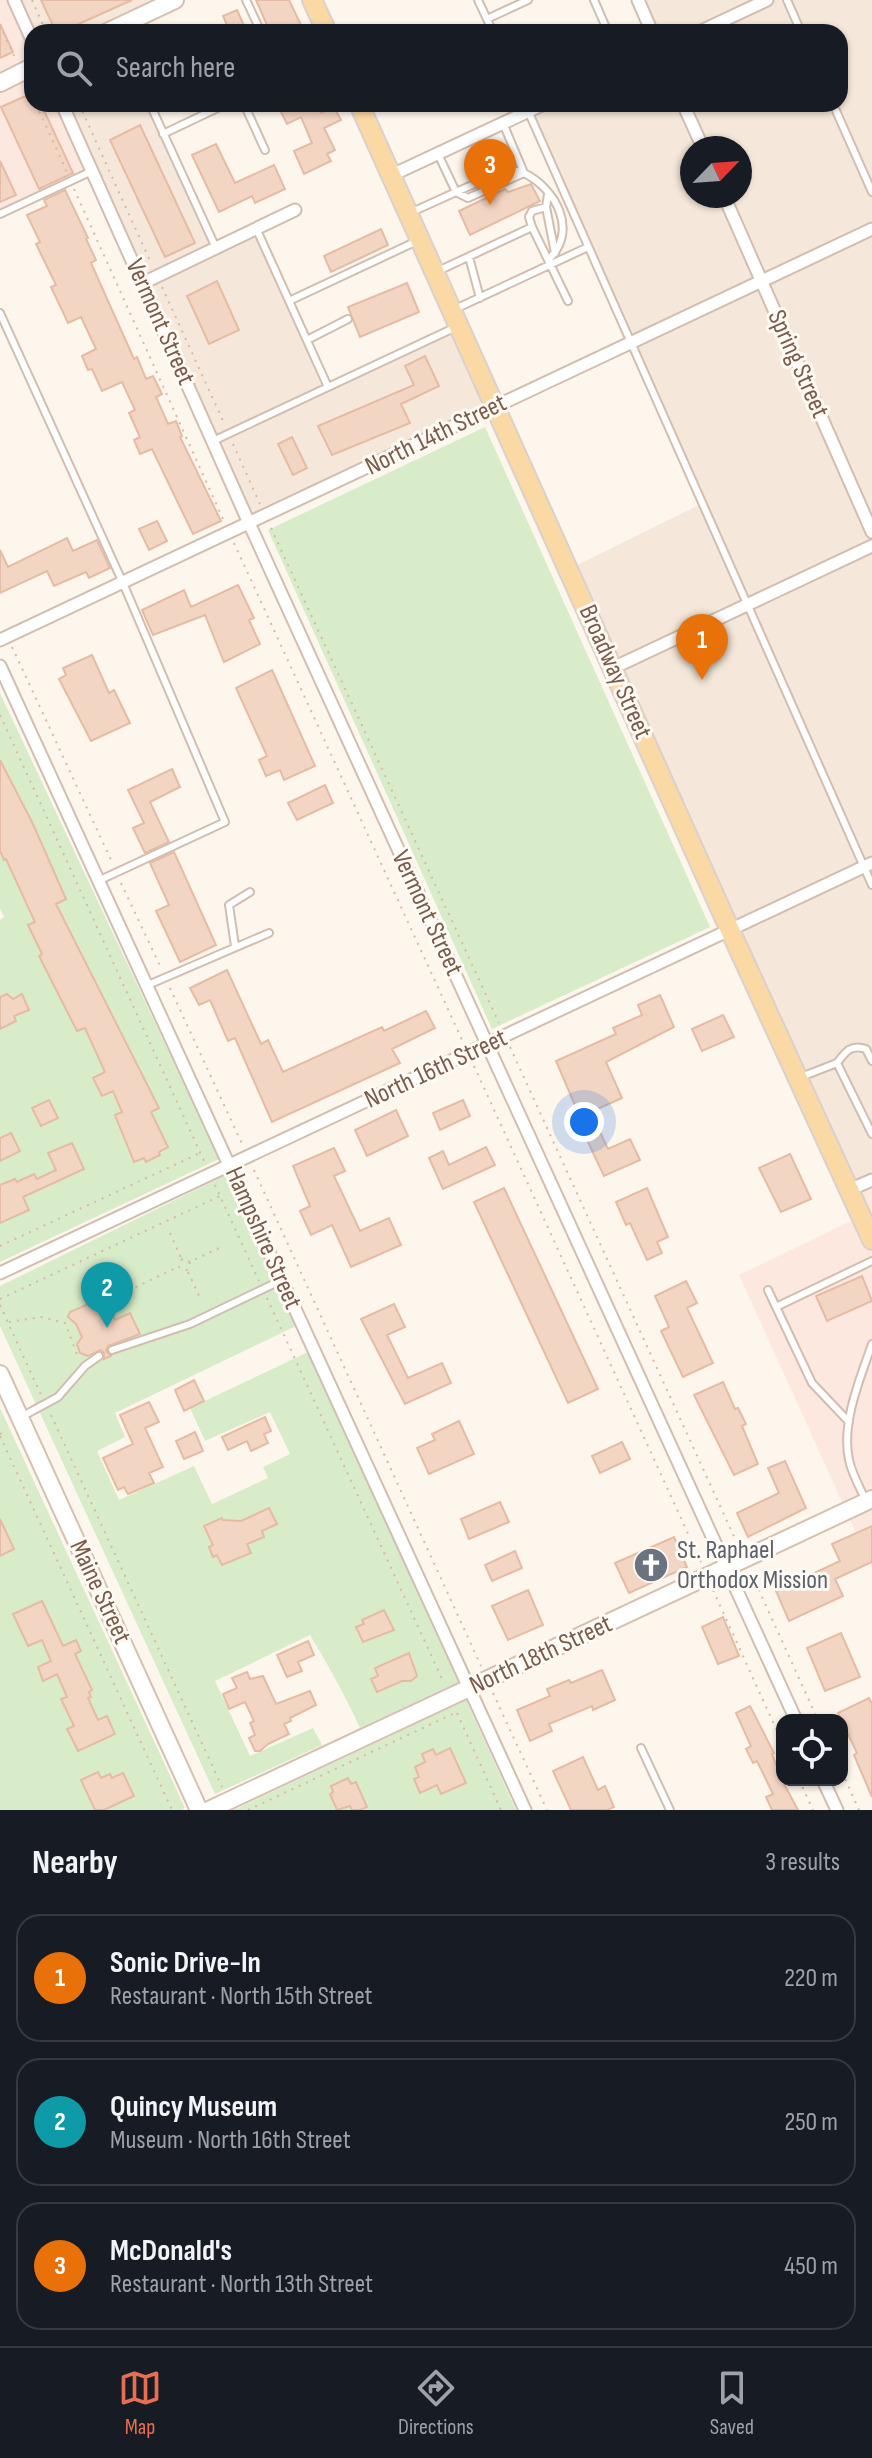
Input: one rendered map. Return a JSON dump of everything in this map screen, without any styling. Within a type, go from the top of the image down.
[{"type":"main road","points":[[312,0],[323,24]]},
{"type":"main road","name":"Broadway Street","points":[[363,112],[872,1240]]},
{"type":"street","points":[[14,0],[25,24]]},
{"type":"street","points":[[127,24],[174,0]]},
{"type":"street","points":[[638,0],[648,24]]},
{"type":"street","points":[[716,24],[767,0]]},
{"type":"street","points":[[0,83],[24,71]]},
{"type":"street","name":"Vermont Street","points":[[66,112],[249,523],[793,1714]]},
{"type":"street","points":[[392,175],[521,112]]},
{"type":"street","points":[[687,112],[698,136]]},
{"type":"street","name":"Spring Street","points":[[729,208],[872,532]]},
{"type":"street","points":[[143,283],[295,210]]},
{"type":"street","name":"North 14th Street","points":[[4,638],[872,229]]},
{"type":"street","points":[[613,668],[872,546]]},
{"type":"street","name":"Hampshire Street","points":[[0,666],[525,1810]]},
{"type":"street","name":"North 16th Street","points":[[0,1273],[868,865]]},
{"type":"street","points":[[849,1190],[872,1180]]},
{"type":"street","name":"Maine Street","points":[[0,1374],[199,1810]]},
{"type":"street","name":"North 18th Street","points":[[209,1810],[869,1500]]},
{"type":"street","points":[[826,1786],[837,1810]]},
{"type":"lane","points":[[246,0],[257,24]]},
{"type":"lane","points":[[478,0],[489,24]]},
{"type":"lane","points":[[487,19],[528,0]]},
{"type":"lane","points":[[594,0],[604,24]]},
{"type":"lane","points":[[787,0],[798,24]]},
{"type":"lane","points":[[153,112],[216,248]]},
{"type":"lane","points":[[163,134],[209,112]]},
{"type":"lane","points":[[248,112],[265,150]]},
{"type":"lane","points":[[529,112],[746,605],[868,865],[872,885]]},
{"type":"lane","points":[[837,112],[872,192]]},
{"type":"lane","points":[[503,123],[524,173]]},
{"type":"lane","points":[[438,154],[456,192]]},
{"type":"lane","points":[[409,213],[508,169],[524,173],[538,180],[565,225],[550,263]]},
{"type":"lane","points":[[0,214],[92,171]]},
{"type":"lane","points":[[548,194],[546,207],[555,253]]},
{"type":"lane","points":[[546,207],[532,211],[529,217],[568,301]]},
{"type":"lane","points":[[435,272],[532,227]]},
{"type":"lane","points":[[256,228],[328,387]]},
{"type":"lane","points":[[289,301],[420,239]]},
{"type":"lane","points":[[213,441],[328,387],[456,318],[480,298],[588,247]]},
{"type":"lane","points":[[469,257],[480,298]]},
{"type":"lane","points":[[0,313],[123,583],[225,822],[100,880]]},
{"type":"lane","points":[[307,340],[348,319]]},
{"type":"lane","points":[[235,946],[229,905],[250,892]]},
{"type":"lane","points":[[148,985],[269,933]]},
{"type":"lane","points":[[798,1078],[837,1063],[846,1050],[857,1046],[866,1049],[872,1061]]},
{"type":"lane","points":[[837,1063],[872,1134]]},
{"type":"lane","points":[[776,1307],[872,1261]]},
{"type":"lane","points":[[112,1350],[190,1324],[282,1280]]},
{"type":"lane","points":[[768,1290],[812,1383],[849,1422]]},
{"type":"lane","points":[[869,1500],[850,1464],[847,1449],[849,1422],[872,1344]]},
{"type":"lane","points":[[20,1417],[58,1397],[85,1366],[99,1356]]},
{"type":"lane","points":[[641,1748],[670,1810]]},
{"type":"path","points":[[32,0],[42,24]]},
{"type":"path","points":[[40,112],[776,1729]]},
{"type":"path","points":[[83,112],[815,1714]]},
{"type":"path","points":[[4,638],[116,872],[547,1810]]},
{"type":"path","points":[[0,715],[450,1698]]},
{"type":"path","points":[[0,1246],[201,1153]]},
{"type":"path","points":[[0,1299],[220,1196]]},
{"type":"path","points":[[170,1233],[182,1259],[190,1262]]},
{"type":"path","points":[[187,1270],[190,1262],[219,1248]]},
{"type":"path","points":[[121,1294],[179,1267],[182,1259]]},
{"type":"path","points":[[179,1267],[187,1270],[201,1300]]},
{"type":"path","points":[[0,1305],[228,1801]]},
{"type":"path","points":[[8,1323],[41,1317],[65,1323],[76,1351],[76,1377]]},
{"type":"path","points":[[0,1436],[171,1810]]},
{"type":"path","points":[[248,1810],[457,1712],[501,1810]]},
{"type":"path","points":[[848,1785],[859,1810]]},
{"type":"path","points":[[802,1786],[813,1810]]},
{"type":"shaded area","points":[[0,0],[14,0],[25,24],[24,112],[66,112],[92,171],[0,214]]},
{"type":"shaded area","points":[[14,0],[172,0],[131,24],[28,24]]},
{"type":"shaded area","points":[[638,0],[872,0],[872,1180],[849,1190],[569,569],[701,504],[528,112],[848,112],[848,24],[648,24]]},
{"type":"shaded area","points":[[66,112],[154,112],[215,247],[256,228],[328,387],[459,326],[495,406],[249,523]]},
{"type":"shaded area","points":[[872,1180],[872,1568],[739,1275],[861,1216],[849,1190]]},
{"type":"green space","points":[[485,427],[710,927],[492,1029],[268,530]]},
{"type":"green space","points":[[0,693],[219,1159],[0,1262],[0,920],[4,917],[0,908]]},
{"type":"green space","points":[[226,1175],[296,1326],[115,1413],[125,1437],[97,1451],[119,1500],[194,1466],[212,1504],[268,1478],[263,1467],[290,1454],[270,1412],[205,1441],[190,1408],[308,1352],[458,1682],[360,1728],[310,1635],[215,1681],[250,1756],[313,1728],[322,1745],[215,1794],[0,1326],[0,1286]]},
{"type":"green space","points":[[0,1408],[185,1808],[182,1810],[0,1810]]},
{"type":"green space","points":[[466,1700],[516,1810],[234,1810]]},
{"type":"building","points":[[41,0],[132,0],[79,24],[52,24]]},
{"type":"building","points":[[256,0],[289,0],[301,24],[266,24]]},
{"type":"building","points":[[237,10],[243,24],[226,24],[223,16]]},
{"type":"building","points":[[0,24],[13,52],[0,58]]},
{"type":"building","points":[[24,97],[24,112],[45,112],[73,173],[39,189],[1,107]]},
{"type":"building","points":[[281,112],[337,112],[341,120],[324,128],[335,150],[327,154],[331,161],[304,174],[294,151],[312,143],[301,117],[287,124]]},
{"type":"building","points":[[140,125],[195,243],[165,257],[110,140]]},
{"type":"building","points":[[216,144],[235,183],[274,165],[285,189],[255,203],[252,196],[219,212],[192,155]]},
{"type":"building","points":[[0,161],[16,195],[0,202]]},
{"type":"building","points":[[531,184],[540,201],[470,235],[459,211],[505,189],[508,192]]},
{"type":"building","points":[[65,190],[96,260],[91,263],[134,359],[137,357],[146,379],[153,376],[162,394],[156,397],[168,424],[176,421],[180,437],[221,521],[193,534],[152,449],[140,454],[134,440],[140,437],[129,413],[135,410],[122,382],[102,391],[82,356],[96,349],[81,317],[68,323],[51,287],[56,285],[36,244],[40,242],[27,215],[47,206],[44,200]]},
{"type":"building","points":[[381,229],[388,245],[331,272],[324,256]]},
{"type":"building","points":[[217,281],[239,330],[209,344],[187,296]]},
{"type":"building","points":[[407,283],[419,312],[360,337],[348,307]]},
{"type":"building","points":[[425,356],[439,386],[401,404],[410,423],[332,455],[318,426],[414,385],[405,366]]},
{"type":"building","points":[[292,437],[307,468],[293,475],[278,444]]},
{"type":"building","points":[[157,521],[167,541],[149,550],[139,529]]},
{"type":"building","points":[[67,538],[73,551],[97,540],[110,568],[89,578],[86,572],[54,586],[47,571],[0,593],[0,550],[8,567]]},
{"type":"building","points":[[238,585],[254,618],[249,620],[260,644],[224,662],[205,615],[153,635],[142,610],[184,590],[191,607]]},
{"type":"building","points":[[92,655],[109,693],[114,690],[130,723],[91,741],[59,679],[66,675],[63,668]]},
{"type":"building","points":[[272,670],[315,766],[284,780],[280,770],[266,776],[259,760],[267,756],[236,688]]},
{"type":"building","points":[[0,760],[66,899],[56,904],[159,1108],[151,1112],[168,1147],[146,1162],[144,1158],[134,1162],[115,1115],[122,1112],[113,1091],[102,1096],[93,1078],[105,1072],[85,1028],[77,1031],[39,956],[42,954],[28,925],[35,922],[0,851]]},
{"type":"building","points":[[172,769],[180,787],[150,802],[169,842],[145,853],[133,828],[144,823],[128,790]]},
{"type":"building","points":[[325,785],[333,803],[297,820],[288,803]]},
{"type":"building","points":[[174,852],[216,945],[180,962],[156,911],[169,905],[150,863]]},
{"type":"building","points":[[227,970],[261,1044],[268,1040],[283,1072],[382,1027],[384,1031],[426,1011],[435,1028],[392,1049],[400,1063],[272,1122],[235,1038],[228,1041],[210,1000],[199,1005],[190,988]]},
{"type":"building","points":[[7,994],[13,999],[22,994],[29,1010],[14,1016],[16,1021],[0,1029],[0,997]]},
{"type":"building","points":[[660,995],[674,1027],[606,1062],[622,1098],[580,1117],[556,1061],[616,1034],[613,1028],[642,1015],[638,1005]]},
{"type":"building","points":[[723,1015],[734,1037],[702,1051],[692,1029]]},
{"type":"building","points":[[49,1100],[58,1118],[41,1126],[32,1108]]},
{"type":"building","points":[[463,1100],[470,1116],[440,1130],[433,1113]]},
{"type":"building","points":[[396,1110],[408,1136],[367,1156],[355,1130]]},
{"type":"building","points":[[600,1132],[608,1149],[630,1139],[640,1160],[604,1176],[586,1138]]},
{"type":"building","points":[[11,1133],[20,1151],[0,1161],[0,1138]]},
{"type":"building","points":[[72,1143],[84,1169],[23,1197],[29,1210],[0,1223],[0,1185],[34,1174],[37,1179],[56,1170],[48,1153]]},
{"type":"building","points":[[486,1147],[495,1165],[443,1189],[429,1158],[443,1151],[449,1165]]},
{"type":"building","points":[[334,1148],[345,1171],[334,1176],[360,1231],[389,1218],[401,1245],[351,1267],[332,1225],[311,1235],[300,1211],[310,1206],[293,1166]]},
{"type":"building","points":[[790,1154],[811,1199],[781,1212],[759,1168]]},
{"type":"building","points":[[504,1188],[598,1389],[568,1403],[474,1202]]},
{"type":"building","points":[[647,1188],[668,1237],[657,1242],[662,1253],[647,1260],[630,1223],[626,1225],[616,1202]]},
{"type":"building","points":[[862,1276],[872,1301],[827,1321],[816,1296]]},
{"type":"building","points":[[686,1281],[697,1303],[687,1308],[713,1363],[683,1377],[661,1331],[669,1327],[655,1296]]},
{"type":"building","points":[[104,1297],[115,1320],[130,1313],[140,1334],[108,1346],[106,1351],[111,1356],[104,1359],[101,1350],[88,1356],[80,1353],[77,1344],[82,1337],[76,1324],[68,1317],[70,1312]]},
{"type":"building","points":[[394,1304],[405,1327],[387,1335],[408,1378],[442,1363],[451,1383],[405,1404],[361,1319]]},
{"type":"building","points":[[194,1380],[204,1401],[184,1411],[175,1390]]},
{"type":"building","points":[[723,1382],[735,1409],[738,1408],[746,1424],[742,1426],[758,1464],[734,1475],[694,1395]]},
{"type":"building","points":[[149,1402],[159,1422],[145,1428],[163,1467],[149,1473],[154,1483],[128,1494],[124,1487],[118,1490],[103,1458],[133,1444],[120,1415]]},
{"type":"building","points":[[265,1417],[271,1431],[264,1434],[268,1443],[251,1451],[247,1441],[228,1450],[222,1437]]},
{"type":"building","points":[[459,1421],[474,1454],[429,1474],[417,1448],[435,1440],[432,1434]]},
{"type":"building","points":[[195,1432],[203,1451],[184,1459],[176,1441]]},
{"type":"building","points":[[622,1442],[630,1459],[600,1473],[592,1456]]},
{"type":"building","points":[[785,1461],[806,1508],[748,1537],[737,1513],[779,1493],[768,1468]]},
{"type":"building","points":[[500,1502],[509,1522],[469,1539],[461,1519]]},
{"type":"building","points":[[269,1508],[277,1524],[262,1531],[264,1537],[247,1544],[251,1553],[222,1565],[217,1555],[213,1557],[209,1547],[213,1545],[204,1526],[222,1518],[241,1521]]},
{"type":"building","points":[[0,1519],[14,1549],[0,1556]]},
{"type":"building","points":[[872,1526],[872,1562],[835,1579],[843,1596],[789,1621],[776,1591],[840,1561],[832,1544]]},
{"type":"building","name":"St. Raphael Orthodox Mission","points":[[674,1537],[687,1567],[629,1593],[615,1563]]},
{"type":"building","points":[[515,1551],[522,1568],[492,1581],[485,1565]]},
{"type":"building","points":[[528,1590],[543,1625],[508,1640],[492,1606]]},
{"type":"building","points":[[42,1601],[63,1646],[76,1640],[81,1651],[75,1654],[92,1690],[88,1698],[98,1720],[107,1716],[115,1734],[78,1751],[67,1729],[74,1726],[61,1699],[67,1697],[57,1674],[43,1681],[38,1667],[51,1661],[42,1640],[28,1646],[13,1614]]},
{"type":"building","points":[[384,1610],[394,1630],[363,1642],[356,1627],[364,1624],[362,1620]]},
{"type":"building","points":[[723,1617],[739,1656],[718,1664],[702,1627]]},
{"type":"building","points":[[841,1633],[860,1677],[825,1691],[807,1648]]},
{"type":"building","points":[[308,1641],[314,1655],[298,1662],[302,1671],[287,1677],[277,1655]]},
{"type":"building","points":[[409,1653],[417,1676],[411,1681],[402,1681],[377,1692],[371,1679],[378,1676],[375,1668]]},
{"type":"building","points":[[602,1670],[615,1700],[549,1724],[552,1731],[530,1741],[517,1710],[550,1696],[547,1689]]},
{"type":"building","points":[[247,1672],[250,1679],[263,1676],[276,1704],[310,1691],[316,1705],[290,1718],[291,1721],[284,1724],[289,1734],[260,1751],[255,1751],[249,1738],[255,1735],[250,1723],[254,1721],[245,1702],[229,1709],[223,1694],[237,1688],[232,1678]]},
{"type":"building","points":[[869,1698],[872,1704],[872,1797],[854,1755],[857,1753],[848,1734],[848,1714],[838,1713]]},
{"type":"building","points":[[750,1706],[774,1753],[776,1786],[785,1786],[798,1810],[772,1810],[766,1797],[773,1794],[757,1761],[753,1763],[746,1749],[751,1746],[736,1713]]},
{"type":"building","points":[[450,1748],[466,1783],[441,1794],[437,1785],[420,1793],[414,1779],[419,1777],[415,1767],[425,1762],[422,1754],[433,1749],[436,1755]]},
{"type":"building","points":[[583,1757],[598,1790],[605,1786],[614,1807],[607,1810],[571,1810],[553,1771]]},
{"type":"building","points":[[98,1772],[101,1778],[110,1774],[112,1778],[123,1773],[134,1796],[104,1810],[95,1810],[81,1780]]},
{"type":"building","points":[[348,1778],[351,1784],[356,1782],[367,1807],[352,1810],[350,1806],[337,1810],[330,1794],[333,1792],[331,1786]]},
{"type":"place","name":"McDonald's","points":[[490,205]]},
{"type":"place","name":"Sonic Drive-In","points":[[702,680]]},
{"type":"place","name":"Quincy Museum","points":[[107,1328]]},
{"type":"place","name":"St. Raphael Orthodox Mission","points":[[651,1565]]}]
